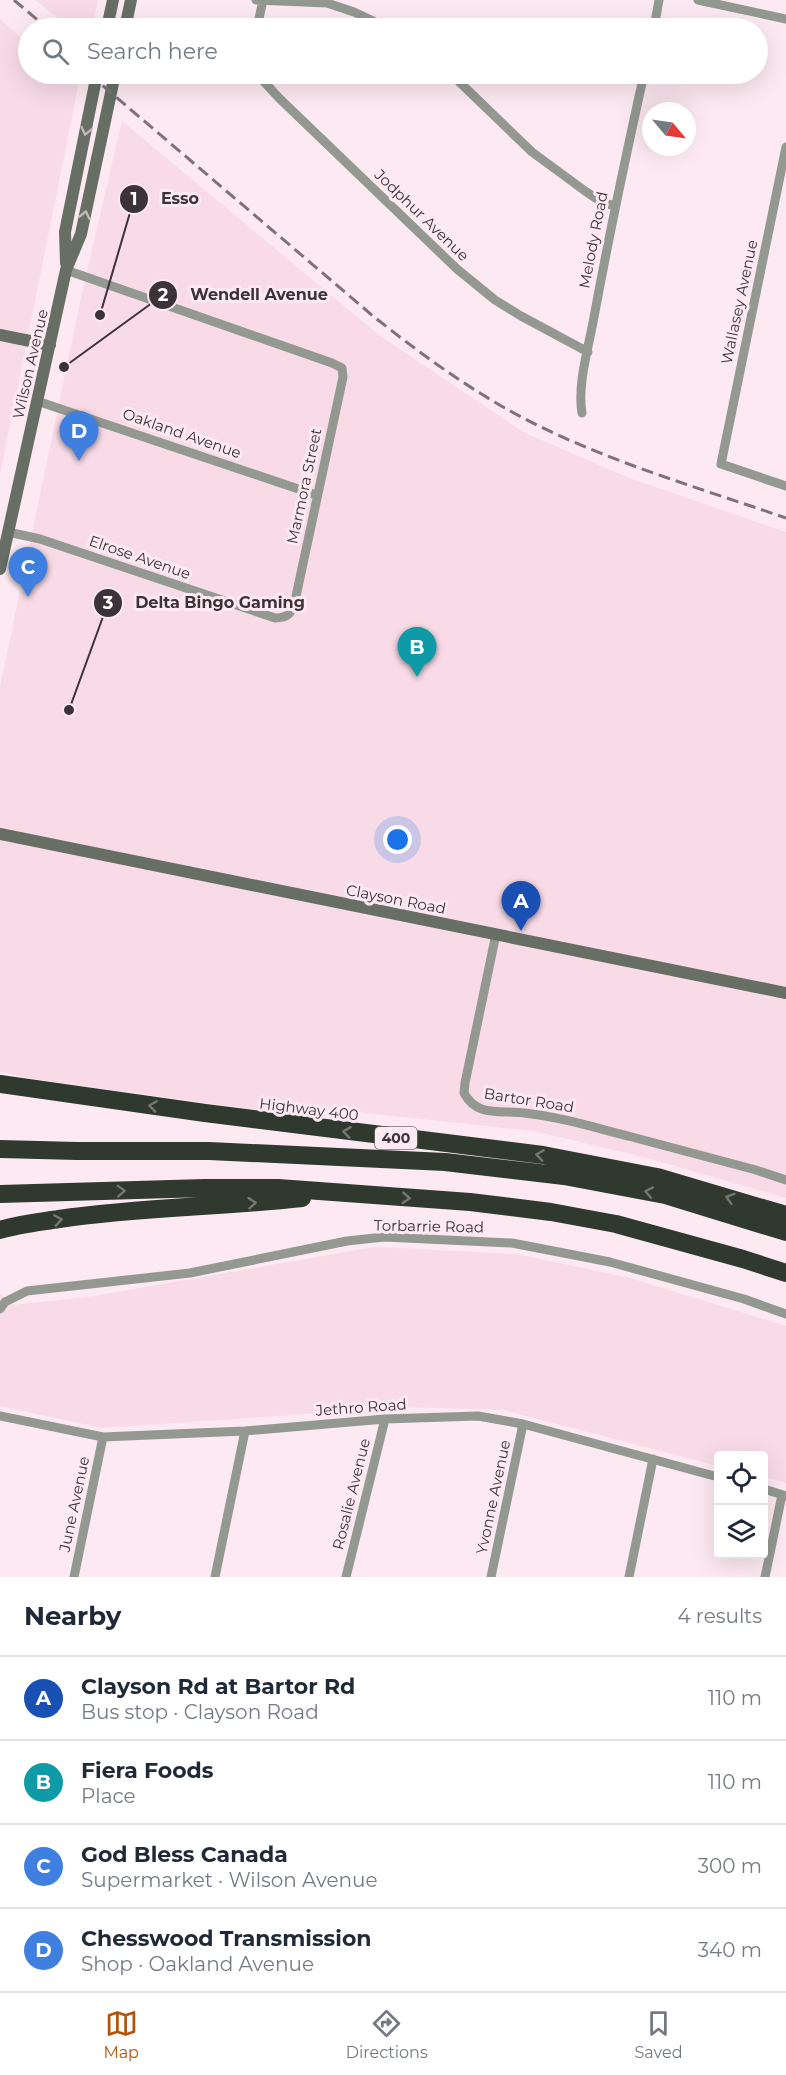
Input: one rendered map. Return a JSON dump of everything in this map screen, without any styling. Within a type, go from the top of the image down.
[{"type":"highway","name":"Highway 400","points":[[0,1084],[216,1115],[543,1155],[657,1177],[786,1215]]},
{"type":"highway","points":[[0,1137],[80,1140],[160,1150]]},
{"type":"highway","points":[[0,1149],[160,1150],[445,1162],[564,1176],[665,1195],[786,1232]]},
{"type":"highway","points":[[0,1194],[278,1188],[470,1202],[551,1212],[605,1222],[743,1258],[786,1273]]},
{"type":"highway","points":[[0,1230],[86,1215],[247,1204],[348,1194]]},
{"type":"street","points":[[109,18],[112,0]]},
{"type":"street","points":[[127,18],[131,0]]},
{"type":"street","points":[[258,18],[261,0],[329,2],[367,18]]},
{"type":"street","points":[[656,18],[659,0]]},
{"type":"street","points":[[698,0],[786,19]]},
{"type":"street","name":"Wilson Avenue","points":[[66,270],[65,232],[96,84]]},
{"type":"street","name":"Wilson Avenue","points":[[0,569],[66,270],[81,234],[113,84]]},
{"type":"street","name":"Jodphur Avenue","points":[[266,84],[457,269],[495,300],[588,352]]},
{"type":"street","points":[[461,84],[532,152],[600,201],[614,206]]},
{"type":"street","name":"Melody Road","points":[[582,413],[579,399],[614,206],[642,84]]},
{"type":"street","name":"Wallasey Avenue","points":[[786,147],[721,464],[786,486]]},
{"type":"street","name":"Marmora Street","points":[[66,270],[342,368],[343,377],[293,610]]},
{"type":"street","points":[[0,335],[50,345]]},
{"type":"street","name":"Oakland Avenue","points":[[38,401],[316,495]]},
{"type":"street","name":"Elrose Avenue","points":[[8,532],[40,539],[275,618],[283,618],[293,610]]},
{"type":"street","name":"Clayson Road","points":[[0,834],[786,993]]},
{"type":"street","name":"Bartor Road","points":[[496,934],[465,1083],[464,1093],[472,1105],[485,1111],[509,1111],[557,1118],[756,1170],[786,1180]]},
{"type":"street","name":"Torbarrie Road","points":[[0,1309],[5,1302],[27,1291],[190,1274],[347,1241],[384,1238],[512,1243],[610,1262],[744,1299],[786,1314]]},
{"type":"street","name":"Jethro Road","points":[[0,1416],[103,1437],[245,1431],[385,1419],[478,1416],[523,1424],[714,1476]]},
{"type":"street","name":"Rosalie Avenue","points":[[346,1577],[385,1419]]},
{"type":"street","name":"Yvonne Avenue","points":[[491,1577],[523,1424]]},
{"type":"street","points":[[215,1577],[245,1431]]},
{"type":"street","name":"June Avenue","points":[[74,1577],[103,1437]]},
{"type":"street","points":[[629,1577],[653,1459]]},
{"type":"street","points":[[765,1577],[784,1495],[768,1491]]},
{"type":"shaded area","points":[[35,0],[98,0],[94,18],[58,18]]},
{"type":"shaded area","points":[[0,19],[18,35],[18,84],[75,84],[78,87],[0,475]]},
{"type":"shaded area","points":[[122,121],[379,335],[523,432],[629,478],[786,532],[786,1198],[651,1159],[534,1131],[299,1106],[294,1108],[291,1115],[28,1078],[0,1072],[0,687],[82,293]]},
{"type":"shaded area","points":[[375,1247],[517,1254],[630,1278],[786,1326],[786,1483],[768,1478],[768,1451],[714,1451],[714,1465],[503,1410],[408,1407],[102,1428],[0,1406],[0,1294],[14,1305],[94,1296]]},
{"type":"railway","points":[[14,0],[35,18]]},
{"type":"railway","points":[[101,84],[373,316],[423,355],[476,391],[545,429],[612,458],[786,518]]},
{"type":"place","name":"Esso","points":[[100,315]]},
{"type":"place","name":"Wendell Avenue","points":[[64,367]]},
{"type":"place","name":"Chesswood Transmission","points":[[79,461]]},
{"type":"place","name":"God Bless Canada","points":[[28,597]]},
{"type":"place","name":"Fiera Foods","points":[[417,677]]},
{"type":"place","name":"Delta Bingo Gaming","points":[[69,710]]},
{"type":"place","name":"Clayson Rd at Bartor Rd","points":[[521,931]]}]
